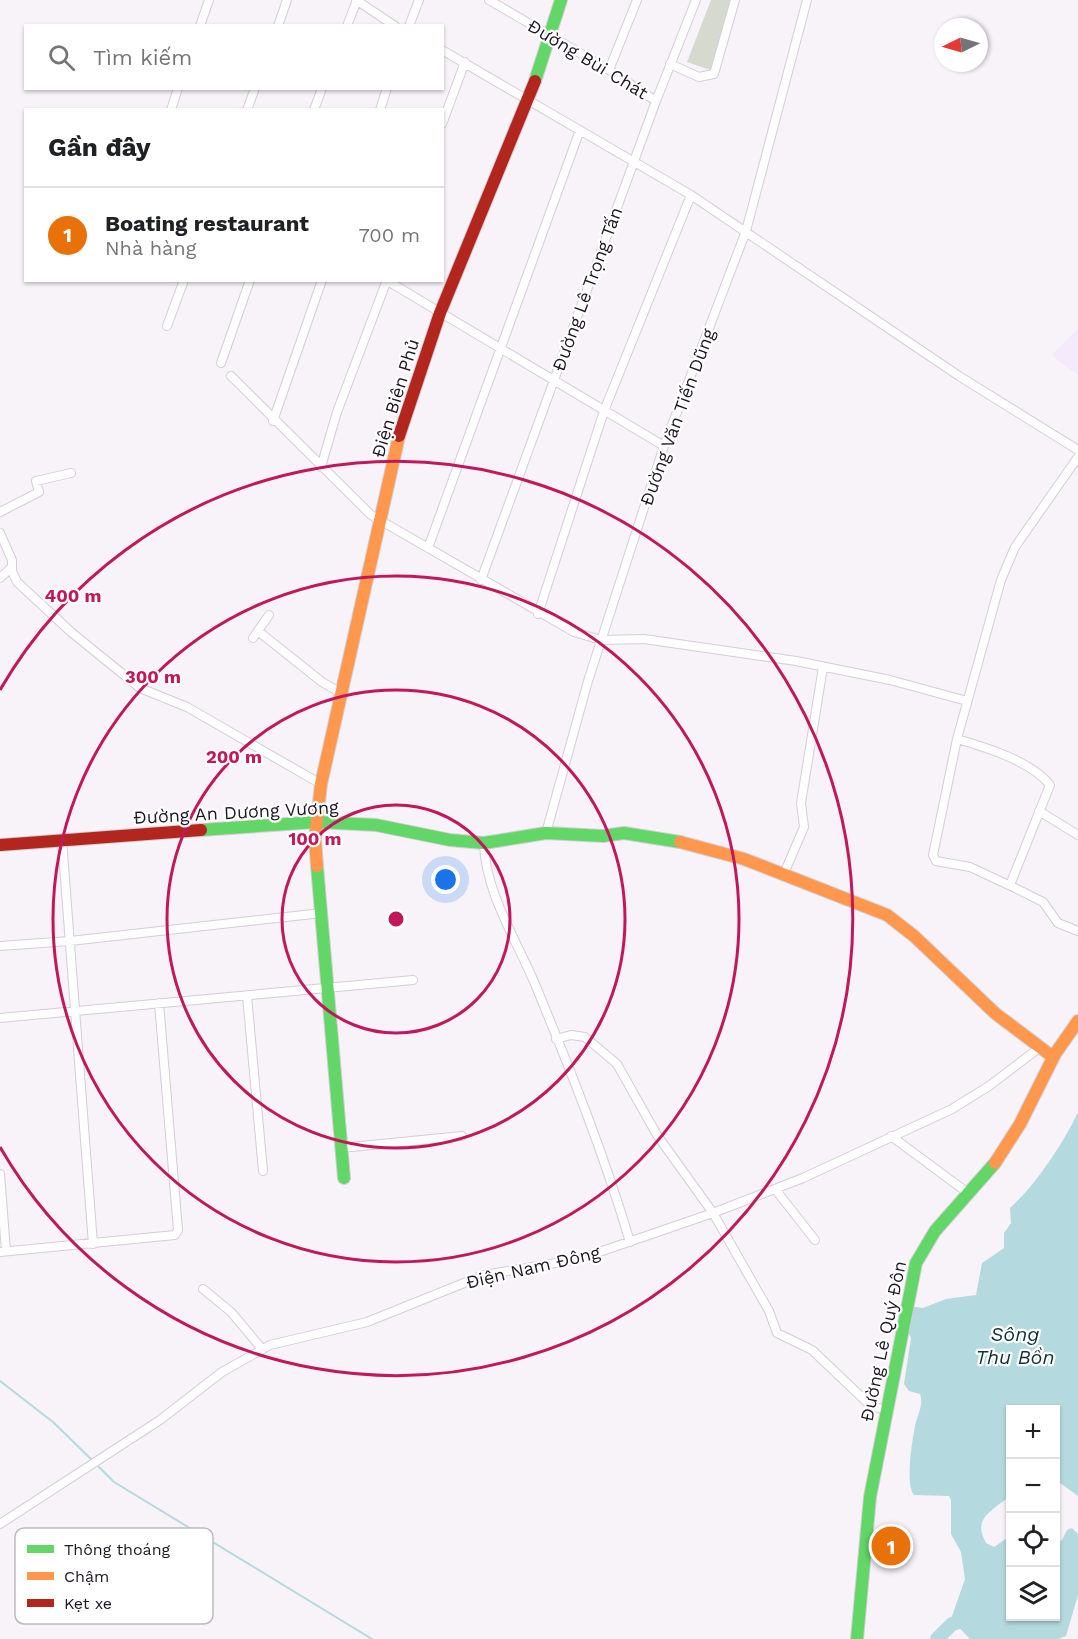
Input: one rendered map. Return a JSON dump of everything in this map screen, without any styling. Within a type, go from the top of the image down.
[{"type":"main road","name":"Điện Biên Phủ","points":[[344,1178],[316,822],[321,784],[400,432],[440,313],[529,99],[561,0]]},
{"type":"main road","name":"Đường An Dương Vương","points":[[0,845],[316,822],[376,825],[450,840],[484,843],[546,833],[603,836],[624,833],[660,837],[744,859],[783,876],[839,894],[887,915],[914,936],[996,1014],[1053,1057]]},
{"type":"main road","name":"Đường Lê Quý Đôn","points":[[857,1639],[870,1497],[916,1263],[937,1225],[988,1173],[1009,1144],[1053,1057],[1078,1021]]},
{"type":"street","points":[[201,24],[209,0]]},
{"type":"street","points":[[279,24],[287,0]]},
{"type":"street","points":[[348,24],[357,0],[392,24]]},
{"type":"street","points":[[410,24],[419,0]]},
{"type":"street","name":"Đường Bùi Chát","points":[[489,0],[609,70],[656,101]]},
{"type":"street","points":[[609,70],[637,0]]},
{"type":"street","name":"Đường Lê Trọng Tấn","points":[[481,580],[656,101],[696,0]]},
{"type":"street","points":[[670,64],[699,77],[714,74],[735,0]]},
{"type":"street","name":"Đường Văn Tiến Dũng","points":[[546,833],[601,640],[664,446],[746,231],[807,0]]},
{"type":"street","points":[[444,51],[691,195],[959,376],[1078,450]]},
{"type":"street","points":[[444,119],[465,62]]},
{"type":"street","points":[[172,108],[177,90]]},
{"type":"street","points":[[248,108],[254,90]]},
{"type":"street","points":[[315,108],[321,90]]},
{"type":"street","points":[[381,108],[386,90]]},
{"type":"street","points":[[428,548],[580,130]]},
{"type":"street","points":[[538,614],[604,411],[691,195]]},
{"type":"street","points":[[167,326],[183,282]]},
{"type":"street","points":[[221,363],[249,282]]},
{"type":"street","points":[[273,421],[321,282]]},
{"type":"street","points":[[321,467],[336,412],[386,282]]},
{"type":"street","points":[[388,282],[664,446]]},
{"type":"street","points":[[231,376],[273,421],[380,522],[538,614],[574,632],[601,640],[644,639],[823,667],[890,680],[967,701]]},
{"type":"street","points":[[1078,457],[1015,547],[1001,580],[957,739],[933,857],[936,861],[970,867],[1010,885],[1043,902],[1058,922],[1078,931]]},
{"type":"street","points":[[0,512],[39,492],[35,483],[37,480],[71,473]]},
{"type":"street","points":[[0,533],[12,560],[17,582],[71,632],[105,657],[140,688],[187,707],[321,784]]},
{"type":"street","points":[[0,578],[12,567]]},
{"type":"street","points":[[269,615],[255,634],[341,693]]},
{"type":"street","points":[[783,876],[804,827],[801,803],[823,667]]},
{"type":"street","points":[[957,739],[993,749],[1047,782],[1050,788],[1010,885]]},
{"type":"street","points":[[1039,811],[1078,835]]},
{"type":"street","points":[[62,840],[93,1244]]},
{"type":"street","points":[[484,843],[488,877],[608,1168],[630,1242]]},
{"type":"street","points":[[0,946],[70,941],[322,913]]},
{"type":"street","points":[[0,1018],[413,980]]},
{"type":"street","points":[[247,996],[263,1171]]},
{"type":"street","points":[[0,1174],[3,1252],[173,1237],[178,1230],[159,1003]]},
{"type":"street","points":[[556,1039],[571,1035],[585,1037],[616,1064],[657,1135],[713,1213],[769,1311],[777,1333],[812,1350],[871,1406],[886,1410]]},
{"type":"street","name":"Điện Nam Đông","points":[[0,1524],[160,1420],[222,1372],[262,1349],[305,1335],[367,1322],[484,1275],[579,1259],[775,1189],[952,1109],[988,1086],[1039,1048]]},
{"type":"street","points":[[341,1148],[462,1136]]},
{"type":"street","points":[[891,1136],[968,1193]]},
{"type":"street","points":[[775,1189],[815,1240]]},
{"type":"street","points":[[203,1289],[231,1312],[262,1349]]},
{"type":"shaded area","points":[[711,0],[732,0],[713,71],[687,62]]},
{"type":"shaded area","points":[[1078,328],[1078,375],[1052,356]]},
{"type":"water","name":"Sông Thu Bồn","points":[[1078,1112],[1078,1496],[1060,1483],[1060,1405],[1006,1405],[1006,1499],[986,1516],[981,1527],[986,1543],[994,1547],[1006,1539],[1006,1621],[1060,1621],[1060,1541],[1067,1530],[1072,1528],[1078,1534],[1078,1595],[1066,1636],[1058,1639],[970,1639],[951,1619],[965,1579],[961,1552],[951,1534],[951,1500],[949,1496],[914,1495],[911,1490],[912,1442],[921,1402],[920,1394],[909,1391],[904,1384],[911,1338],[906,1327],[910,1306],[923,1308],[946,1299],[976,1295],[982,1263],[1004,1248],[1004,1233],[1011,1223],[1010,1208],[1049,1163]]},
{"type":"waterway","points":[[0,1381],[53,1422],[93,1461]]},
{"type":"waterway","points":[[97,1465],[114,1482],[190,1528]]},
{"type":"waterway","points":[[213,1542],[372,1639]]},
{"type":"waterway","points":[[937,1639],[952,1624],[970,1619]]},
{"type":"traffic: fast","points":[[535,81],[561,0]]},
{"type":"traffic: fast","points":[[201,830],[316,822],[376,825],[450,840],[484,843],[546,833],[603,836],[624,833],[680,842]]},
{"type":"traffic: fast","points":[[317,866],[344,1178]]},
{"type":"traffic: fast","points":[[857,1639],[870,1497],[916,1263],[935,1231],[995,1163]]},
{"type":"traffic: slow","points":[[317,866],[315,839],[321,784],[399,436]]},
{"type":"traffic: slow","points":[[680,842],[744,859],[887,915],[914,936],[996,1014],[1053,1057]]},
{"type":"traffic: slow","points":[[995,1163],[1020,1124],[1055,1054],[1078,1021]]},
{"type":"traffic: jam","points":[[399,436],[440,313],[535,81]]},
{"type":"traffic: jam","points":[[0,845],[201,830]]},
{"type":"place","name":"Boating restaurant","points":[[891,1546]]}]
